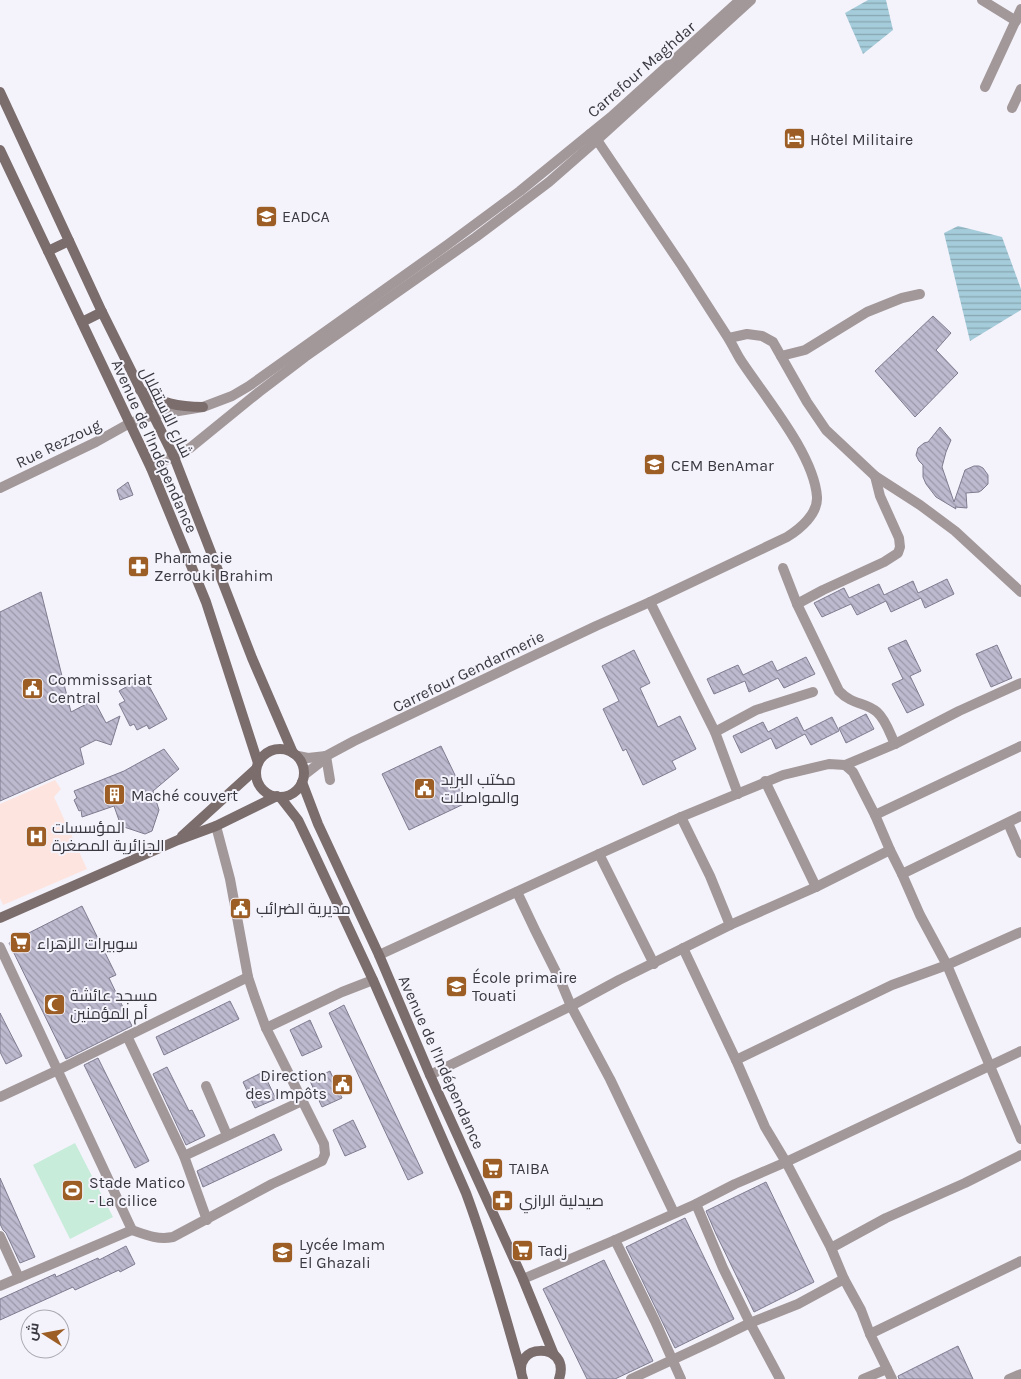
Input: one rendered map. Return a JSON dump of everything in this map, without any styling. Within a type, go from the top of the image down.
[{"type":"main road","name":"شارع الاستقلال","points":[[0,92],[102,312],[174,457],[252,658],[295,755]]},
{"type":"main road","name":"Avenue de l'Indépendance","points":[[0,150],[151,468],[206,602],[257,766]]},
{"type":"main road","points":[[48,252],[69,241]]},
{"type":"main road","points":[[82,322],[102,312]]},
{"type":"main road","points":[[140,390],[153,398],[169,404],[203,407]]},
{"type":"main road","points":[[178,840],[257,766],[266,753],[280,749],[287,750],[295,755],[301,762],[303,779]]},
{"type":"main road","points":[[257,766],[256,776],[263,790],[278,796]]},
{"type":"main road","name":"Avenue de l'Indépendance","points":[[303,779],[318,824],[379,955],[430,1075],[523,1279],[554,1355],[561,1366]]},
{"type":"main road","name":"Carrefour Gendarmerie","points":[[1,915],[178,840],[216,826],[278,796],[287,796],[298,788],[303,779]]},
{"type":"main road","name":"Avenue de l'Indépendance","points":[[278,796],[298,820],[309,843],[373,980],[466,1193],[494,1275],[522,1377]]},
{"type":"main road","points":[[522,1377],[522,1365],[529,1354],[542,1350],[554,1355]]},
{"type":"main road","points":[[559,1379],[561,1366]]},
{"type":"main road","points":[[561,1366],[569,1379]]},
{"type":"street","name":"Carrefour Maghdar","points":[[594,137],[638,93],[740,0]]},
{"type":"street","points":[[151,468],[174,457],[202,439],[305,357],[549,182],[594,137],[751,0]]},
{"type":"street","points":[[982,0],[1016,21]]},
{"type":"street","points":[[985,87],[1021,9]]},
{"type":"street","points":[[1012,108],[1021,90]]},
{"type":"street","name":"Carrefour Gendarmerie","points":[[303,779],[326,756],[596,626],[787,537],[806,522],[814,510],[818,499],[807,461],[729,338],[594,137]]},
{"type":"street","name":"Rue Rezzoug","points":[[0,488],[96,442],[130,423],[154,415],[203,407],[232,396],[249,386],[594,137]]},
{"type":"street","points":[[781,356],[805,350],[867,312],[902,298],[920,294]]},
{"type":"street","points":[[729,338],[747,334],[762,336],[773,342],[788,371],[826,430],[875,476],[920,505],[954,531],[1021,592]]},
{"type":"street","points":[[797,604],[884,562],[898,553],[900,538],[880,496],[875,476]]},
{"type":"street","points":[[783,568],[797,604],[839,692],[845,698],[877,711],[882,717],[895,744]]},
{"type":"street","points":[[650,602],[715,732],[738,794]]},
{"type":"street","points":[[379,955],[599,854],[765,781],[829,764],[845,765],[895,744],[959,711],[1021,683]]},
{"type":"street","points":[[715,732],[756,710],[813,692]]},
{"type":"street","points":[[875,815],[1021,746]]},
{"type":"street","points":[[295,755],[308,758],[326,756],[330,780]]},
{"type":"street","points":[[845,765],[853,772],[875,815],[920,915],[947,965],[1021,1139]]},
{"type":"street","points":[[765,781],[816,887]]},
{"type":"street","points":[[902,874],[1021,816]]},
{"type":"street","points":[[682,817],[710,876],[730,925]]},
{"type":"street","points":[[1008,823],[1021,853]]},
{"type":"street","points":[[0,1286],[132,1230],[156,1238],[173,1237],[272,1184],[322,1161],[325,1154],[324,1144],[266,1028],[248,977],[230,879],[216,826]]},
{"type":"street","points":[[430,1075],[730,925],[816,887],[890,850]]},
{"type":"street","points":[[599,854],[654,964]]},
{"type":"street","points":[[517,892],[571,1006],[610,1079],[674,1213]]},
{"type":"street","points":[[736,1060],[892,985],[947,965],[1021,932]]},
{"type":"street","points":[[0,947],[132,1230]]},
{"type":"street","points":[[683,948],[736,1060],[765,1127],[786,1162],[831,1248],[892,1379]]},
{"type":"street","points":[[0,1097],[248,977]]},
{"type":"street","points":[[266,1028],[342,992],[373,980]]},
{"type":"street","points":[[127,1036],[184,1156],[207,1220]]},
{"type":"street","points":[[523,1279],[696,1204],[1021,1050]]},
{"type":"street","points":[[206,1086],[228,1135]]},
{"type":"street","points":[[184,1156],[302,1101]]},
{"type":"street","points":[[831,1248],[886,1218],[965,1183],[1021,1155]]},
{"type":"street","points":[[696,1204],[723,1268],[780,1379]]},
{"type":"street","points":[[0,1236],[20,1278]]},
{"type":"street","points":[[615,1240],[681,1379]]},
{"type":"street","points":[[870,1334],[1021,1260]]},
{"type":"street","points":[[631,1379],[750,1323],[798,1304],[844,1279]]},
{"type":"street","points":[[863,1379],[887,1369]]},
{"type":"street","points":[[1009,1379],[1021,1374]]},
{"type":"shaded area","name":"المؤسسات الجزائرية المصغرة","points":[[55,780],[61,789],[54,797],[87,869],[3,905],[0,898],[0,804]]},
{"type":"green space","name":"Stade Matico - La cilice","points":[[75,1143],[113,1217],[70,1239],[33,1165]]},
{"type":"water","points":[[868,0],[886,0],[893,30],[863,54],[845,13]]},
{"type":"water","points":[[958,226],[1002,237],[1021,289],[1021,310],[970,341],[944,233]]},
{"type":"building","points":[[933,316],[951,333],[936,350],[958,373],[915,417],[875,371]]},
{"type":"building","points":[[940,427],[951,440],[942,467],[954,502],[965,470],[979,466],[988,475],[988,484],[982,490],[966,493],[967,508],[955,507],[956,509],[936,497],[923,477],[923,465],[916,455],[918,448],[928,442]]},
{"type":"building","points":[[128,482],[133,495],[120,500],[117,490]]},
{"type":"building","points":[[947,579],[954,594],[925,608],[921,598],[891,612],[886,601],[857,615],[851,604],[822,617],[814,603],[844,588],[849,598],[879,584],[884,595],[913,581],[918,593]]},
{"type":"building","name":"Commissariat Central","points":[[41,592],[71,712],[94,700],[106,723],[120,716],[111,745],[96,740],[80,748],[84,764],[0,801],[0,612]]},
{"type":"building","points":[[906,640],[921,671],[910,676],[924,705],[907,713],[892,684],[903,679],[888,648]]},
{"type":"building","points":[[997,645],[1012,678],[991,687],[976,654]]},
{"type":"building","points":[[634,650],[650,683],[640,688],[658,727],[680,716],[696,749],[672,761],[676,769],[643,785],[626,749],[623,751],[603,709],[619,701],[602,666]]},
{"type":"building","points":[[806,657],[815,674],[784,688],[778,678],[749,692],[745,681],[714,694],[707,679],[738,665],[743,675],[772,661],[777,671]]},
{"type":"building","points":[[144,677],[167,719],[149,729],[147,725],[137,730],[134,724],[130,726],[119,704],[125,701],[119,691]]},
{"type":"building","points":[[866,714],[874,729],[846,743],[839,728]]},
{"type":"building","points":[[797,717],[804,731],[832,717],[839,731],[811,745],[805,734],[776,749],[771,738],[741,753],[733,736],[763,722],[768,732]]},
{"type":"building","name":"مكتب البريد والمواصلات","points":[[441,746],[468,802],[409,830],[382,774]]},
{"type":"building","name":"Maché couvert","points":[[164,749],[179,769],[153,791],[159,810],[152,831],[145,834],[121,826],[114,806],[82,817],[81,810],[79,811],[74,800],[77,798],[74,791],[124,771]]},
{"type":"building","points":[[82,906],[116,975],[109,978],[132,1026],[66,1059],[9,943]]},
{"type":"building","points":[[230,1001],[239,1019],[164,1055],[156,1037]]},
{"type":"building","points":[[344,1005],[423,1173],[408,1180],[329,1013]]},
{"type":"building","points":[[0,1013],[22,1056],[6,1064],[0,1052]]},
{"type":"building","points":[[310,1020],[322,1047],[302,1056],[290,1030]]},
{"type":"building","points":[[98,1058],[149,1161],[135,1168],[84,1065]]},
{"type":"building","points":[[167,1067],[189,1111],[192,1110],[205,1136],[186,1145],[153,1074]]},
{"type":"building","points":[[330,1071],[342,1098],[322,1107],[310,1081]]},
{"type":"building","points":[[263,1072],[276,1099],[255,1108],[243,1082]]},
{"type":"building","points":[[353,1120],[366,1147],[345,1156],[333,1130]]},
{"type":"building","points":[[274,1134],[282,1150],[203,1187],[197,1171]]},
{"type":"building","points":[[0,1178],[35,1257],[20,1263],[0,1224]]},
{"type":"building","points":[[766,1182],[814,1282],[754,1312],[706,1211]]},
{"type":"building","points":[[685,1218],[734,1319],[675,1348],[626,1247]]},
{"type":"building","points":[[126,1246],[135,1264],[75,1290],[73,1287],[24,1309],[20,1309],[20,1311],[0,1320],[0,1299],[55,1274],[56,1277],[98,1258],[99,1260]]},
{"type":"building","points":[[604,1260],[653,1361],[615,1379],[587,1379],[543,1289]]},
{"type":"building","points":[[958,1346],[973,1379],[899,1379],[898,1376]]},
{"type":"place","name":"Hôtel Militaire","points":[[794,139]]},
{"type":"place","name":"EADCA","points":[[266,216]]},
{"type":"place","name":"CEM BenAmar","points":[[655,465]]},
{"type":"place","name":"Pharmacie Zerrouki Brahim","points":[[138,566]]},
{"type":"place","name":"Commissariat Central","points":[[32,688]]},
{"type":"place","name":"مكتب البريد والمواصلات","points":[[425,788]]},
{"type":"place","name":"Maché couvert","points":[[115,795]]},
{"type":"place","name":"المؤسسات الجزائرية المصغرة","points":[[36,836]]},
{"type":"place","name":"مديرية الضرائب","points":[[240,908]]},
{"type":"place","name":"سوبيرات الزهراء","points":[[21,943]]},
{"type":"place","name":"École primaire Touati","points":[[456,986]]},
{"type":"place","name":"مسجد عائشة أم المؤمنين","points":[[54,1004]]},
{"type":"place","name":"Direction des Impôts","points":[[343,1084]]},
{"type":"place","name":"TAIBA","points":[[493,1168]]},
{"type":"place","name":"Stade Matico - La cilice","points":[[73,1191]]},
{"type":"place","name":"صيدلية الرازي","points":[[503,1200]]},
{"type":"place","name":"Tadj","points":[[522,1250]]},
{"type":"place","name":"Lycée Imam El Ghazali","points":[[283,1253]]}]
